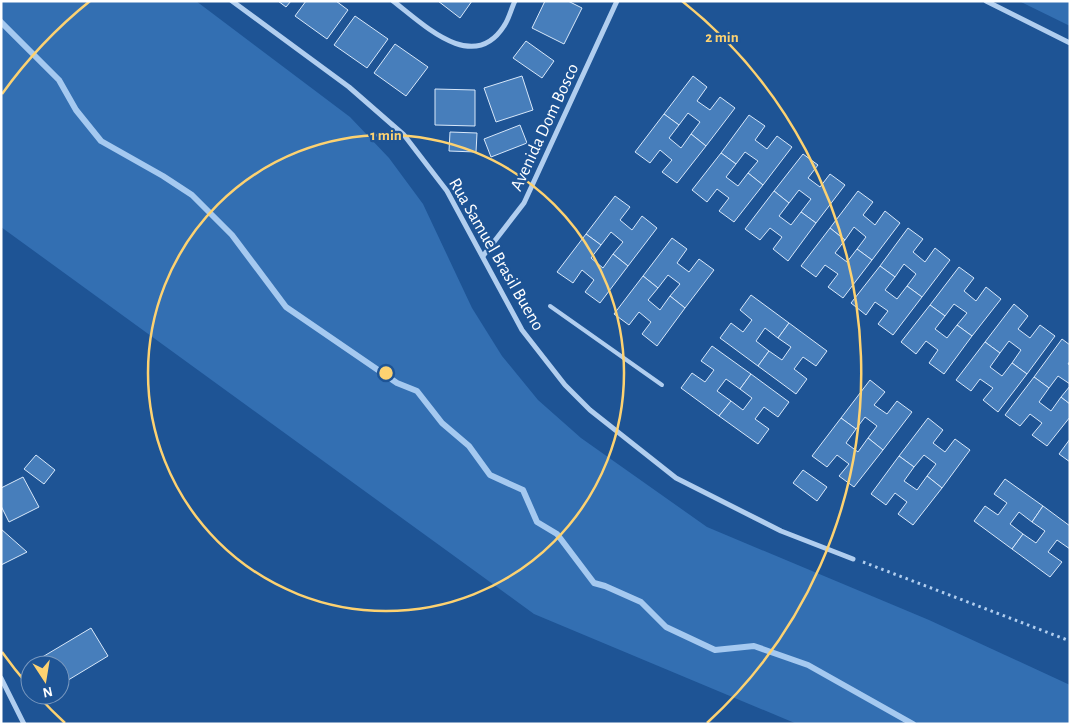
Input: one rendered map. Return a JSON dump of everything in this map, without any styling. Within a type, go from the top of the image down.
[{"type":"street","name":"Rua Samuel Brasil Bueno","points":[[232,1],[350,86],[404,135],[447,191],[522,330],[565,385],[590,410],[676,478],[780,531],[854,558]]},
{"type":"street","points":[[393,1],[447,41],[459,46],[472,47],[485,43],[496,36],[504,26],[515,1]]},
{"type":"street","name":"Avenida Dom Bosco","points":[[483,256],[524,203],[617,1]]},
{"type":"street","points":[[986,1],[1070,43]]},
{"type":"street","points":[[1,678],[24,724]]},
{"type":"lane","points":[[550,306],[662,385]]},
{"type":"path","points":[[854,558],[1070,641]]},
{"type":"shaded area","points":[[1,1],[196,1],[350,117],[389,158],[423,204],[472,308],[502,356],[538,400],[581,438],[707,527],[929,620],[1070,685],[1070,724],[797,724],[534,614],[1,227]]},
{"type":"shaded area","points":[[1019,1],[1070,1],[1070,26]]},
{"type":"building","points":[[278,1],[291,1],[286,7]]},
{"type":"building","points":[[306,1],[336,1],[348,10],[327,39],[295,16]]},
{"type":"building","points":[[438,1],[472,1],[460,18]]},
{"type":"building","points":[[545,1],[568,1],[582,8],[564,44],[532,28]]},
{"type":"building","points":[[355,16],[388,39],[367,68],[334,45]]},
{"type":"building","points":[[526,41],[554,61],[542,78],[513,58]]},
{"type":"building","points":[[395,44],[428,67],[406,96],[374,73]]},
{"type":"building","points":[[522,76],[533,110],[496,122],[484,88]]},
{"type":"building","points":[[693,76],[707,87],[697,101],[710,110],[720,97],[735,108],[706,146],[691,134],[700,122],[688,113],[679,125],[664,114]]},
{"type":"building","points":[[435,89],[475,90],[475,126],[435,125]]},
{"type":"building","points":[[664,114],[679,125],[669,138],[681,148],[691,134],[706,146],[677,183],[662,172],[672,160],[660,150],[650,163],[635,152]]},
{"type":"building","points":[[749,115],[765,126],[755,140],[767,149],[777,136],[792,147],[763,185],[748,173],[758,161],[745,152],[736,164],[721,153]]},
{"type":"building","points":[[520,125],[527,143],[491,157],[484,139]]},
{"type":"building","points":[[450,132],[477,133],[476,152],[449,151]]},
{"type":"building","points":[[721,153],[736,164],[726,177],[738,186],[748,173],[763,185],[734,222],[719,211],[729,198],[717,189],[707,202],[692,190]]},
{"type":"building","points":[[803,154],[818,165],[808,178],[820,187],[830,174],[845,185],[816,223],[801,212],[811,199],[799,190],[789,203],[774,191]]},
{"type":"building","points":[[774,191],[789,203],[779,216],[791,225],[801,212],[816,223],[788,261],[773,249],[782,237],[770,228],[760,240],[745,229]]},
{"type":"building","points":[[858,191],[873,202],[863,215],[875,225],[885,211],[900,223],[872,260],[857,249],[866,237],[854,227],[845,240],[830,228]]},
{"type":"building","points":[[615,196],[630,207],[620,220],[632,230],[642,216],[657,228],[628,266],[613,254],[623,242],[611,232],[601,245],[586,234]]},
{"type":"building","points":[[830,228],[845,240],[835,253],[847,262],[857,249],[872,260],[843,298],[828,287],[838,274],[825,265],[816,277],[801,266]]},
{"type":"building","points":[[908,228],[923,239],[913,252],[925,262],[935,248],[950,260],[922,297],[907,286],[916,274],[904,264],[895,277],[880,266]]},
{"type":"building","points":[[586,234],[601,245],[591,258],[603,268],[613,254],[628,266],[600,303],[585,292],[594,280],[582,270],[573,283],[557,272]]},
{"type":"building","points":[[672,238],[687,249],[677,263],[689,272],[699,259],[714,270],[685,308],[670,296],[680,284],[668,275],[658,288],[643,276]]},
{"type":"building","points":[[880,266],[895,277],[885,290],[897,299],[907,286],[922,297],[893,335],[878,324],[888,311],[875,302],[866,315],[851,303]]},
{"type":"building","points":[[959,267],[974,278],[964,291],[976,301],[986,287],[1001,299],[972,336],[957,325],[967,313],[954,304],[945,316],[930,305]]},
{"type":"building","points":[[643,276],[658,288],[648,300],[660,310],[670,296],[685,308],[657,346],[642,334],[651,322],[639,312],[629,325],[614,314]]},
{"type":"building","points":[[751,295],[789,323],[778,338],[765,328],[756,341],[769,351],[758,366],[720,338],[731,323],[743,332],[752,320],[740,310]]},
{"type":"building","points":[[1014,304],[1028,316],[1018,329],[1030,338],[1040,325],[1055,336],[1027,374],[1012,363],[1021,350],[1009,341],[1000,353],[985,342]]},
{"type":"building","points":[[930,305],[945,316],[935,329],[947,338],[957,325],[972,336],[944,374],[929,363],[938,350],[926,341],[916,354],[901,342]]},
{"type":"building","points":[[789,323],[827,351],[816,366],[803,357],[794,369],[807,379],[796,394],[758,366],[769,351],[782,360],[791,347],[778,338]]},
{"type":"building","points":[[1062,339],[1070,345],[1070,361],[1068,364],[1070,365],[1070,384],[1058,376],[1049,388],[1034,377]]},
{"type":"building","points":[[985,342],[1000,353],[990,367],[1002,376],[1012,363],[1027,374],[998,412],[983,400],[993,388],[980,379],[971,391],[956,380]]},
{"type":"building","points":[[712,346],[751,374],[740,389],[726,379],[717,391],[731,401],[719,416],[681,388],[692,373],[705,382],[714,370],[701,361]]},
{"type":"building","points":[[751,374],[789,402],[778,417],[764,407],[755,419],[769,429],[758,444],[719,416],[731,401],[743,410],[752,398],[740,389]]},
{"type":"building","points":[[1034,377],[1049,388],[1039,402],[1051,411],[1061,397],[1070,404],[1070,417],[1047,446],[1032,435],[1042,423],[1030,414],[1020,426],[1005,415]]},
{"type":"building","points":[[870,380],[885,392],[874,405],[887,414],[897,401],[912,412],[883,450],[868,438],[877,426],[865,417],[856,429],[841,418]]},
{"type":"building","points":[[1070,386],[1070,404],[1061,397]]},
{"type":"building","points":[[841,418],[856,429],[846,443],[858,452],[868,438],[883,450],[854,487],[839,476],[849,464],[837,455],[827,467],[812,456]]},
{"type":"building","points":[[928,418],[943,430],[933,443],[945,452],[955,439],[970,450],[942,488],[927,476],[936,464],[924,455],[914,467],[899,456]]},
{"type":"building","points":[[1070,439],[1070,462],[1059,454]]},
{"type":"building","points":[[36,455],[55,470],[44,484],[24,469]]},
{"type":"building","points":[[899,456],[914,467],[904,481],[917,490],[927,476],[942,488],[913,525],[898,514],[907,502],[895,493],[886,505],[871,494]]},
{"type":"building","points":[[803,470],[827,487],[817,501],[793,483]]},
{"type":"building","points":[[23,477],[39,507],[9,522],[1,506],[1,488]]},
{"type":"building","points":[[1005,479],[1043,506],[1032,522],[1019,512],[1010,524],[1023,534],[1012,549],[974,521],[985,506],[998,515],[1007,503],[994,494]]},
{"type":"building","points":[[1043,506],[1070,526],[1070,549],[1057,540],[1048,552],[1062,562],[1050,577],[1012,549],[1023,534],[1036,543],[1045,531],[1032,522]]},
{"type":"building","points":[[1,529],[27,552],[1,565]]},
{"type":"building","points":[[91,628],[108,656],[70,679],[70,655],[46,655]]},
{"type":"waterway","points":[[1,22],[59,80],[76,110],[101,141],[163,176],[192,195],[232,235],[286,307],[397,383],[417,391],[442,423],[469,446],[490,475],[523,490],[537,522],[557,534],[594,583],[641,602],[666,627],[715,650],[754,646],[808,665],[913,724]]}]
